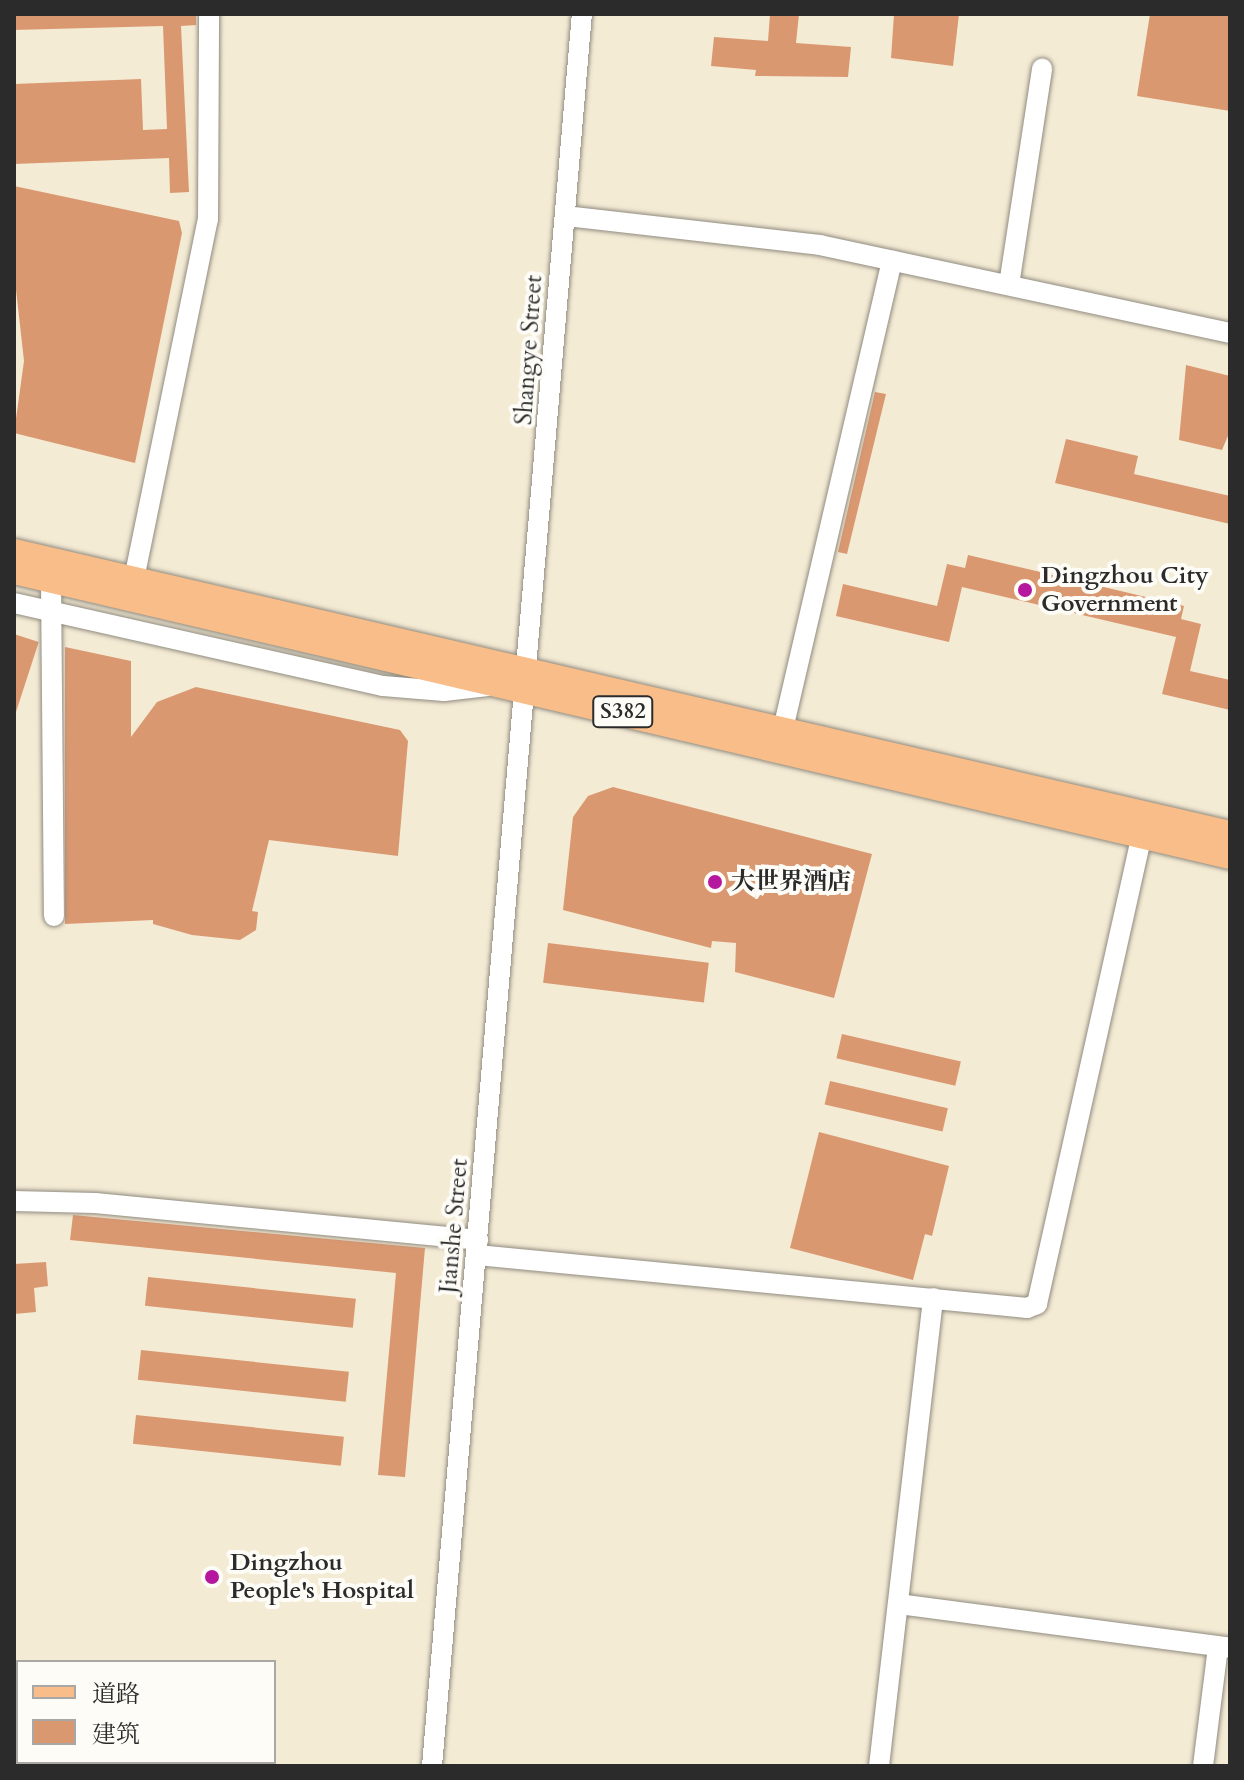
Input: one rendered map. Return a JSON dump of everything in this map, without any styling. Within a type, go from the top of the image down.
[{"type":"main road","name":"S382","points":[[14,551],[1230,857]]},
{"type":"main road","name":"S382","points":[[14,572],[503,685],[528,680],[783,729],[1230,833]]},
{"type":"street","points":[[134,579],[208,220],[209,14]]},
{"type":"street","name":"Shangye Street","points":[[528,680],[582,14]]},
{"type":"street","points":[[1009,285],[1042,69]]},
{"type":"street","points":[[566,216],[820,245],[1230,333]]},
{"type":"street","points":[[783,729],[892,260]]},
{"type":"street","points":[[51,580],[54,916]]},
{"type":"street","points":[[14,603],[383,686],[444,691],[503,685]]},
{"type":"street","name":"Jianshe Street","points":[[432,1766],[528,680]]},
{"type":"street","points":[[14,1201],[95,1203],[1027,1308],[1041,1300],[1142,836]]},
{"type":"street","points":[[879,1766],[933,1298]]},
{"type":"street","points":[[898,1604],[1224,1648],[1203,1766]]},
{"type":"building","points":[[14,14],[196,14],[196,25],[181,26],[189,192],[170,193],[169,158],[14,164],[14,84],[141,79],[143,130],[167,129],[163,26],[14,30]]},
{"type":"building","points":[[770,14],[799,14],[796,43],[851,47],[848,77],[755,76],[756,70],[711,66],[714,37],[768,41]]},
{"type":"building","points":[[894,14],[959,14],[953,66],[891,58]]},
{"type":"building","points":[[1150,14],[1230,14],[1230,111],[1137,96]]},
{"type":"building","points":[[14,186],[179,221],[182,233],[135,463],[14,433],[24,361],[14,272]]},
{"type":"building","points":[[1186,365],[1230,376],[1230,431],[1222,450],[1179,440]]},
{"type":"building","points":[[875,392],[886,394],[847,554],[838,552]]},
{"type":"building","points":[[1066,439],[1138,456],[1134,474],[1230,496],[1230,524],[1055,483]]},
{"type":"building","points":[[968,555],[1184,606],[1181,619],[1201,624],[1190,671],[1230,680],[1230,710],[1162,694],[1176,637],[962,587],[949,642],[836,616],[843,584],[937,606],[947,564],[965,568]]},
{"type":"building","points":[[14,634],[39,642],[14,718]]},
{"type":"building","points":[[65,647],[131,661],[131,737],[157,702],[196,687],[400,730],[408,741],[398,856],[269,840],[252,911],[258,912],[256,930],[240,940],[192,935],[153,924],[153,920],[65,924]]},
{"type":"building","name":"大世界酒店","points":[[613,787],[872,854],[834,998],[735,972],[736,943],[712,941],[711,948],[563,910],[573,817],[588,796]]},
{"type":"building","points":[[548,943],[709,963],[704,1002],[543,983]]},
{"type":"building","points":[[842,1034],[961,1061],[955,1086],[836,1058]]},
{"type":"building","points":[[830,1081],[948,1108],[942,1132],[825,1104]]},
{"type":"building","points":[[819,1132],[949,1166],[932,1236],[925,1234],[913,1280],[790,1248]]},
{"type":"building","points":[[73,1215],[425,1248],[405,1477],[378,1475],[396,1273],[70,1240]]},
{"type":"building","points":[[46,1262],[48,1286],[34,1288],[36,1312],[14,1314],[14,1264]]},
{"type":"building","points":[[148,1277],[356,1299],[353,1328],[145,1306]]},
{"type":"building","points":[[141,1350],[349,1372],[346,1402],[138,1380]]},
{"type":"building","points":[[136,1415],[344,1437],[341,1466],[133,1444]]},
{"type":"place","name":"Dingzhou City Government","points":[[1025,590]]},
{"type":"place","name":"大世界酒店","points":[[715,882]]},
{"type":"place","name":"Dingzhou People's Hospital","points":[[212,1577]]}]
